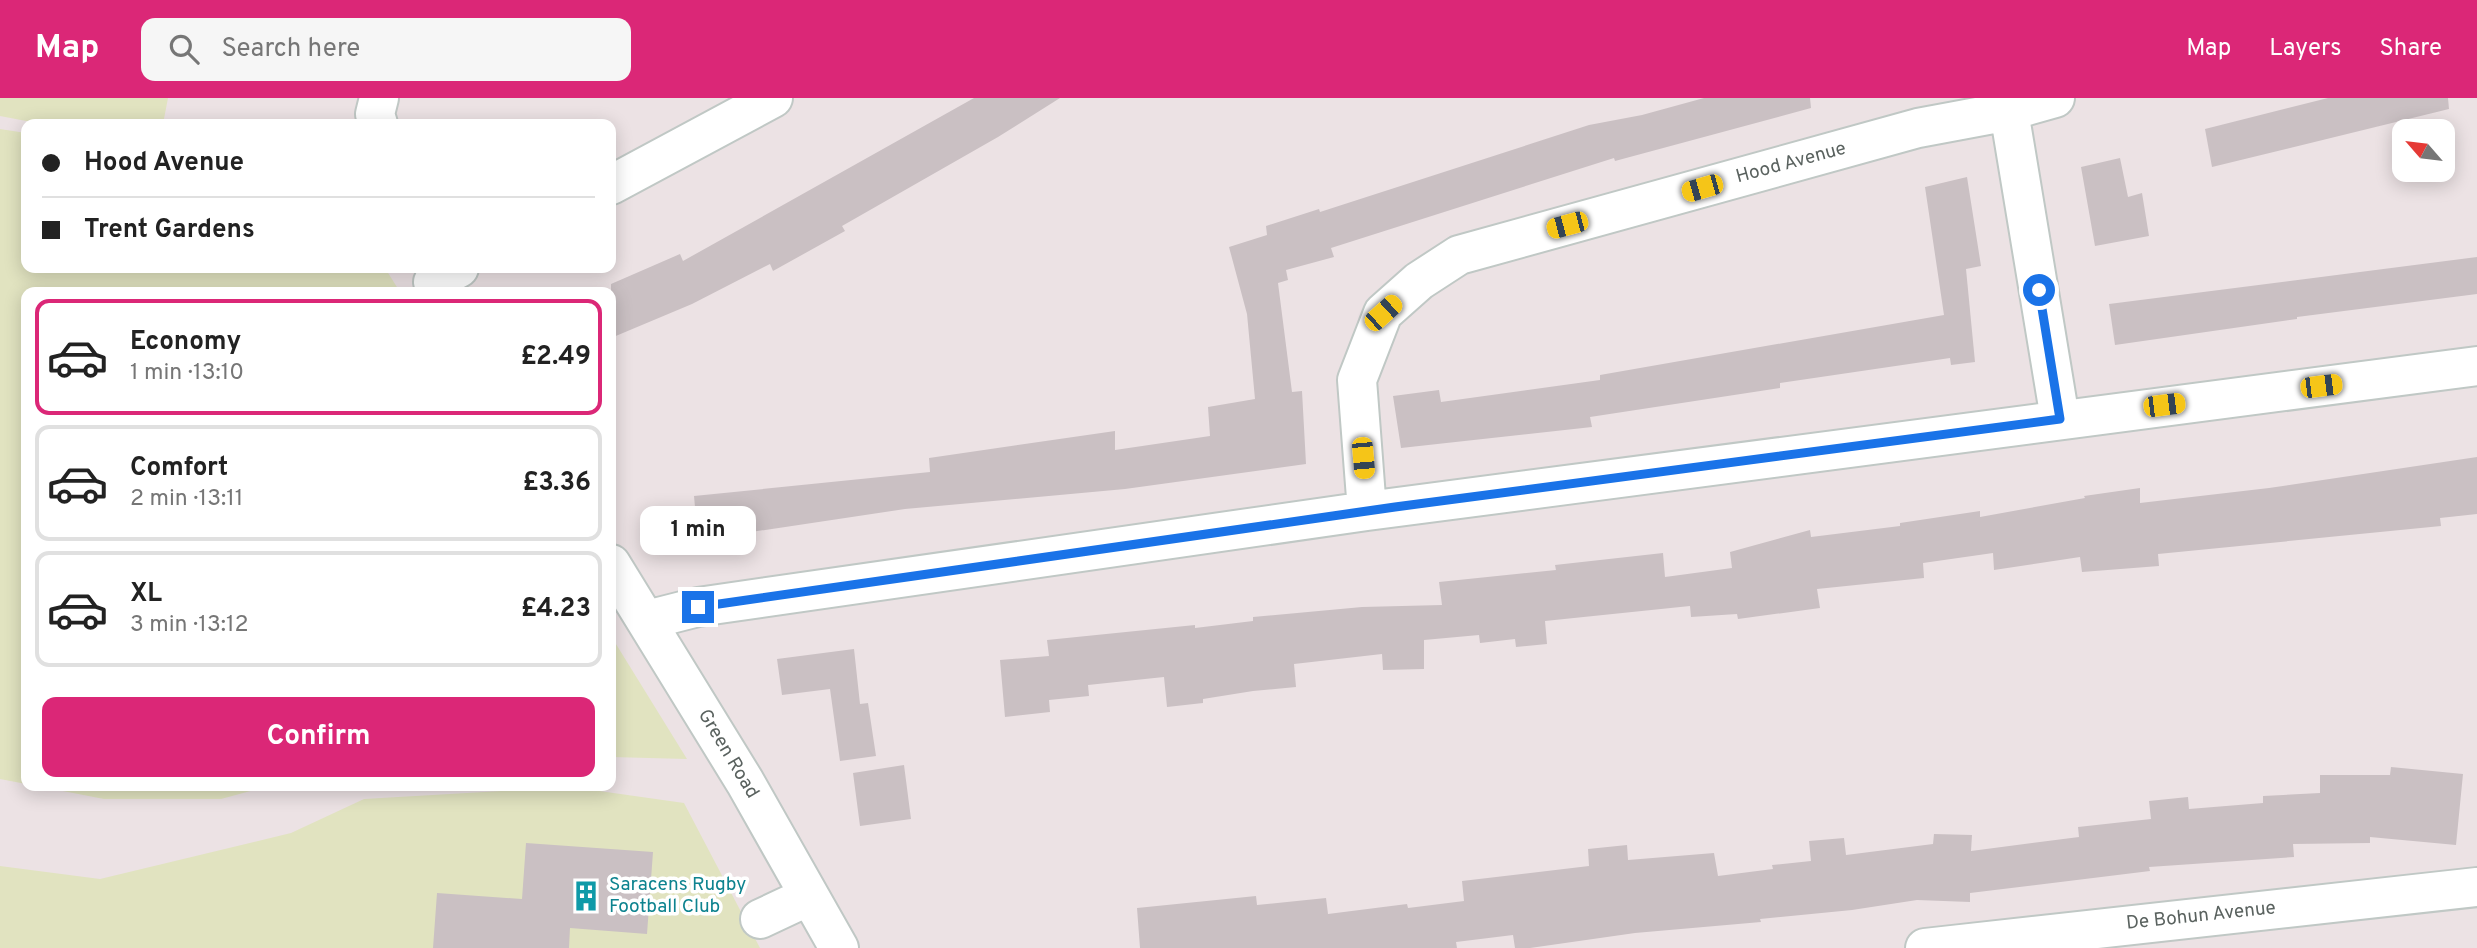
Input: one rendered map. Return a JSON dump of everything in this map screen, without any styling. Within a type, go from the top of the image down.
[{"type":"street","points":[[376,119],[379,98]]},
{"type":"street","points":[[616,182],[774,98]]},
{"type":"street","name":"Hood Avenue","points":[[1367,511],[1357,380],[1383,313],[1419,281],[1459,255],[1918,128],[2009,111],[2055,98]]},
{"type":"street","points":[[2009,111],[2060,419]]},
{"type":"street","points":[[647,620],[698,607],[1367,511],[2477,366]]},
{"type":"street","name":"Green Road","points":[[616,572],[746,782],[839,948]]},
{"type":"street","name":"De Bohun Avenue","points":[[1925,948],[2099,938],[2477,887]]},
{"type":"street","points":[[760,919],[810,896]]},
{"type":"green space","points":[[0,98],[168,98],[164,119],[21,120],[0,116]]},
{"type":"green space","points":[[0,129],[21,132],[21,273],[388,273],[397,287],[21,287],[21,783],[0,779]]},
{"type":"green space","points":[[616,644],[687,759],[616,757]]},
{"type":"green space","points":[[63,791],[251,791],[221,799],[104,799]]},
{"type":"green space","points":[[502,791],[599,791],[684,803],[760,948],[0,948],[0,866],[100,879],[291,833],[364,799]]},
{"type":"building","points":[[974,98],[1060,98],[998,137],[842,226],[845,231],[773,271],[770,264],[692,304],[616,336],[616,287],[611,287],[611,284],[680,254],[683,261]]},
{"type":"building","points":[[1704,98],[1810,98],[1811,108],[1615,161],[1614,158],[1331,248],[1334,257],[1286,270],[1288,280],[1278,283],[1292,392],[1302,391],[1306,464],[1125,489],[905,509],[698,540],[694,496],[930,472],[929,458],[1115,431],[1115,450],[1210,436],[1208,407],[1255,399],[1247,314],[1229,247],[1267,235],[1266,226],[1319,209],[1320,212],[1589,125],[1642,115]]},
{"type":"building","points":[[2328,98],[2448,98],[2449,109],[2408,119],[2392,119],[2392,123],[2212,167],[2205,129]]},
{"type":"building","points":[[2120,158],[2128,197],[2142,193],[2149,236],[2095,246],[2081,167]]},
{"type":"building","points":[[1967,177],[1981,266],[1966,269],[1975,362],[1951,365],[1950,358],[1780,383],[1780,388],[1590,417],[1592,427],[1401,448],[1393,396],[1439,390],[1441,402],[1600,380],[1600,375],[1944,315],[1925,187]]},
{"type":"building","points":[[2477,257],[2477,294],[2297,317],[2115,345],[2109,304]]},
{"type":"building","points":[[2477,457],[2477,514],[2440,518],[2441,526],[2158,554],[2159,566],[2082,572],[2080,557],[1994,570],[1993,553],[1923,563],[1924,578],[1817,589],[1820,608],[1738,619],[1737,614],[1691,617],[1690,606],[1545,621],[1547,644],[1516,647],[1515,639],[1480,643],[1479,635],[1424,640],[1424,669],[1383,670],[1382,654],[1294,664],[1296,687],[1253,691],[1203,699],[1203,703],[1167,707],[1164,677],[1088,685],[1089,696],[1049,700],[1050,712],[1005,717],[1000,660],[1049,656],[1047,640],[1195,625],[1195,628],[1253,621],[1253,617],[1362,607],[1442,605],[1439,582],[1556,570],[1555,565],[1663,553],[1665,577],[1732,568],[1730,552],[1810,530],[1811,537],[1900,526],[1900,523],[1980,511],[1980,517],[2085,498],[2084,496],[2140,488],[2140,503],[2269,488]]},
{"type":"building","points":[[854,649],[860,704],[868,703],[876,756],[840,761],[830,689],[782,695],[777,659]]},
{"type":"building","points":[[904,765],[911,819],[860,826],[853,773]]},
{"type":"building","points":[[2391,767],[2463,774],[2456,845],[2370,837],[2370,843],[2293,844],[2294,857],[2149,867],[2150,871],[1970,893],[1970,902],[1917,900],[1852,910],[1760,919],[1761,922],[1635,933],[1530,948],[1515,948],[1513,935],[1456,942],[1457,948],[1140,948],[1137,908],[1256,896],[1257,905],[1326,898],[1328,914],[1407,904],[1408,908],[1464,901],[1462,881],[1589,866],[1588,849],[1627,845],[1628,860],[1714,853],[1718,876],[1773,869],[1772,865],[1811,861],[1809,841],[1844,838],[1846,855],[1933,844],[1934,834],[1972,835],[1971,851],[2079,837],[2078,827],[2151,819],[2149,801],[2188,797],[2189,809],[2263,803],[2263,796],[2320,793],[2320,775],[2390,775]]},
{"type":"building","name":"Saracens Rugby Football Club","points":[[526,843],[653,852],[647,934],[570,928],[569,948],[433,948],[437,893],[522,899]]},
{"type":"place","name":"Saracens Rugby Football Club","points":[[586,896]]},
{"type":"route","points":[[698,607],[1395,507],[2060,419],[2039,290]]}]
